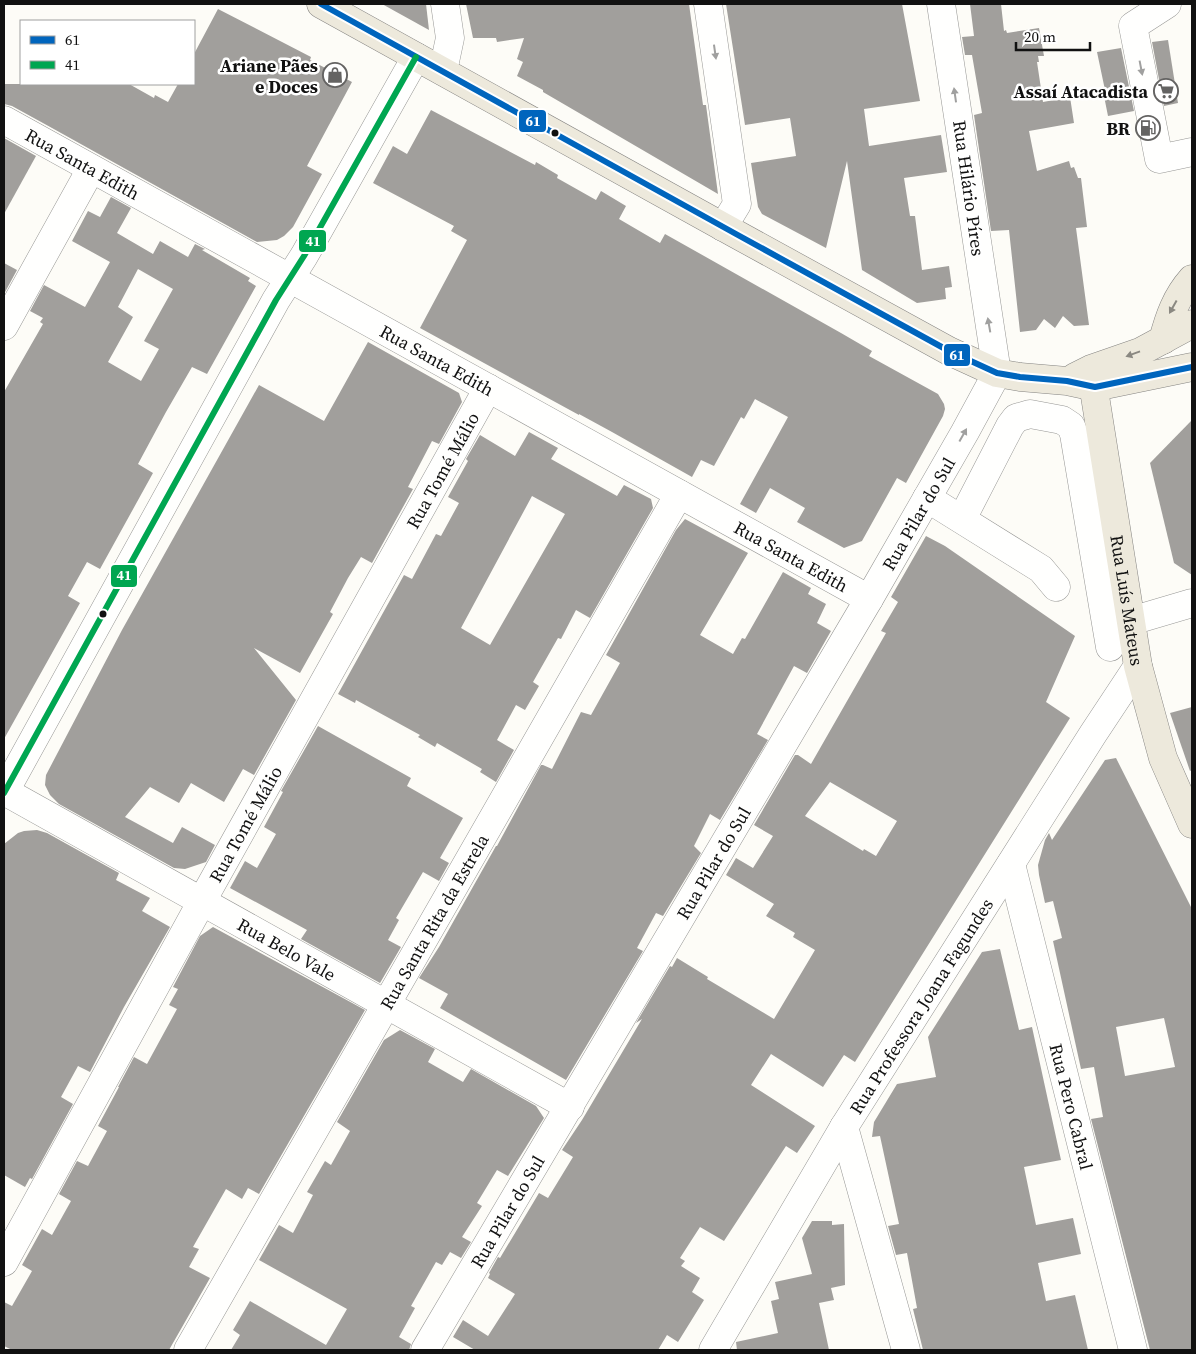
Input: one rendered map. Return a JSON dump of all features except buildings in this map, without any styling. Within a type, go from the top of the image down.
[{"type":"main road","points":[[321,4],[949,351],[997,373],[1067,382],[1192,367]]},
{"type":"main road","points":[[1163,340],[1169,315],[1184,288],[1192,279]]},
{"type":"main road","points":[[1093,378],[1192,324]]},
{"type":"main road","name":"Rua Luís Mateus","points":[[1093,378],[1138,666],[1164,758],[1192,824]]},
{"type":"street","points":[[443,71],[450,38],[445,4]]},
{"type":"street","points":[[708,4],[737,204],[722,227]]},
{"type":"street","name":"Rua Hilário Píres","points":[[941,4],[997,373]]},
{"type":"street","points":[[1168,4],[1133,26],[1159,159],[1192,152]]},
{"type":"street","points":[[4,792],[276,300],[304,256],[416,56]]},
{"type":"street","name":"Rua Santa Edith","points":[[4,120],[870,599]]},
{"type":"street","points":[[4,326],[91,169]]},
{"type":"street","name":"Rua Pilar do Sul","points":[[425,1350],[870,599],[997,373]]},
{"type":"street","name":"Rua Tomé Málio","points":[[4,1262],[202,901],[488,388]]},
{"type":"street","points":[[962,519],[1010,426],[1016,418],[1030,414],[1062,420],[1071,426],[1074,434],[1110,647]]},
{"type":"street","name":"Rua Santa Rita da Estrela","points":[[188,1350],[679,494]]},
{"type":"street","points":[[1085,500],[1112,497]]},
{"type":"street","points":[[927,498],[1040,569],[1056,587]]},
{"type":"street","points":[[1131,621],[1192,604]]},
{"type":"street","name":"Rua Professora Joana Fagundes","points":[[713,1350],[844,1127],[1138,666]]},
{"type":"street","name":"Rua Belo Vale","points":[[4,792],[570,1107]]},
{"type":"street","name":"Rua Pero Cabral","points":[[1010,864],[1133,1350]]},
{"type":"street","points":[[844,1127],[906,1350]]},
{"type":"transit line","name":"61","points":[[321,4],[949,351],[997,373],[1067,381],[1095,387],[1192,367]]},
{"type":"transit line","name":"41","points":[[4,793],[276,300],[304,256],[416,57]]},
{"type":"place","name":"Ariane Pães e Doces","points":[[335,75]]},
{"type":"place","name":"Assaí Atacadista","points":[[1166,91]]},
{"type":"place","name":"BR","points":[[1148,128]]}]
